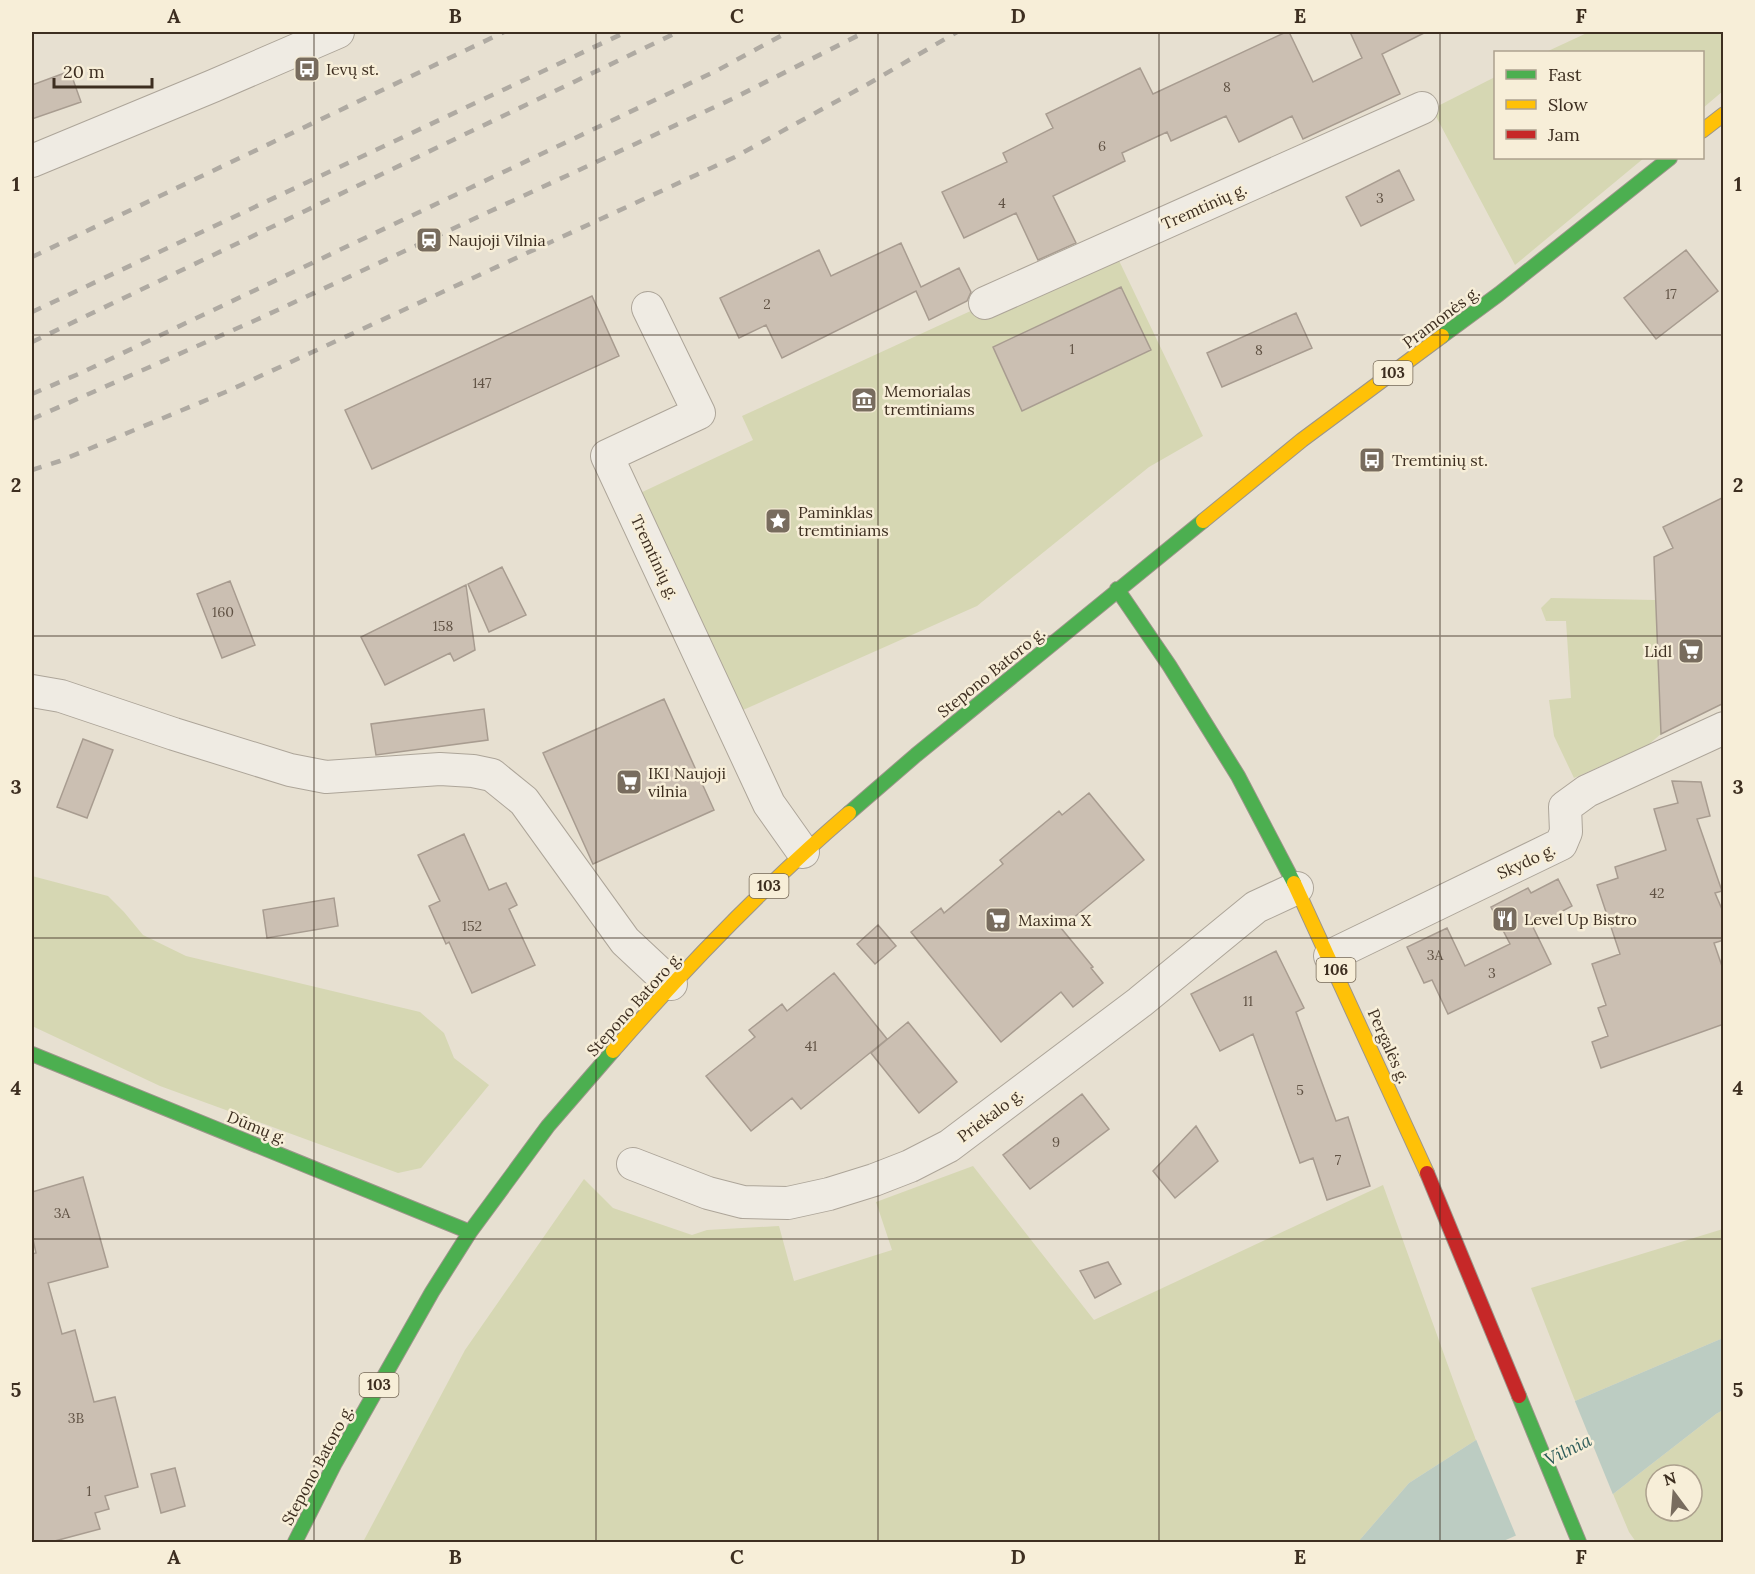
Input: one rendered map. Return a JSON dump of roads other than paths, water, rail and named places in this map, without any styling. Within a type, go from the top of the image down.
[{"type":"main road","points":[[1704,129],[1724,114]]},
{"type":"main road","name":"Pramonės g.","points":[[1117,589],[1302,441],[1508,288],[1669,159]]},
{"type":"main road","name":"Stepono Batoro g.","points":[[295,1542],[341,1453],[432,1292],[470,1232],[548,1126],[671,984],[803,852],[916,754],[1117,589]]},
{"type":"main road","name":"Pergalės g.","points":[[1117,589],[1169,665],[1238,776],[1330,956],[1428,1174],[1579,1542]]},
{"type":"main road","name":"Dūmų g.","points":[[32,1054],[470,1232]]},
{"type":"street","points":[[32,161],[338,32]]},
{"type":"street","name":"Tremtinių g.","points":[[986,303],[1422,108]]},
{"type":"street","name":"Tremtinių g.","points":[[648,308],[699,412],[608,456],[769,804],[803,852]]},
{"type":"street","points":[[32,691],[61,696],[248,757],[291,770],[326,777],[440,769],[492,775],[524,801],[625,941],[671,984]]},
{"type":"street","name":"Skydo g.","points":[[1330,956],[1562,844],[1566,832],[1565,807],[1587,791],[1724,728]]},
{"type":"street","name":"Priekalo g.","points":[[633,1164],[708,1193],[743,1202],[788,1203],[829,1194],[910,1166],[949,1146],[1140,1002],[1256,907],[1297,888]]},
{"type":"water","name":"Vilnia","points":[[1723,1338],[1723,1410],[1653,1463],[1644,1463],[1644,1470],[1613,1494],[1501,1542],[1358,1542],[1409,1483],[1476,1440]]},
{"type":"railway","points":[[32,257],[504,32]]},
{"type":"railway","points":[[32,312],[626,32]]},
{"type":"railway","points":[[32,342],[678,32]]},
{"type":"railway","points":[[32,394],[83,372],[718,70],[788,32]]},
{"type":"railway","points":[[32,419],[256,320],[732,99],[865,32]]},
{"type":"railway","points":[[32,470],[60,461],[228,391],[735,157],[957,32]]},
{"type":"place","name":"Ievų st.","points":[[307,69]]},
{"type":"place","name":"Naujoji Vilnia","points":[[429,240]]},
{"type":"place","name":"Memorialas tremtiniams","points":[[864,400]]},
{"type":"place","name":"Tremtinių st.","points":[[1372,460]]},
{"type":"place","name":"Paminklas tremtiniams","points":[[778,521]]},
{"type":"place","name":"Lidl","points":[[1691,651]]},
{"type":"place","name":"IKI Naujoji vilnia","points":[[629,782]]},
{"type":"place","name":"Level Up Bistro","points":[[1505,919]]},
{"type":"place","name":"Maxima X","points":[[998,920]]}]
